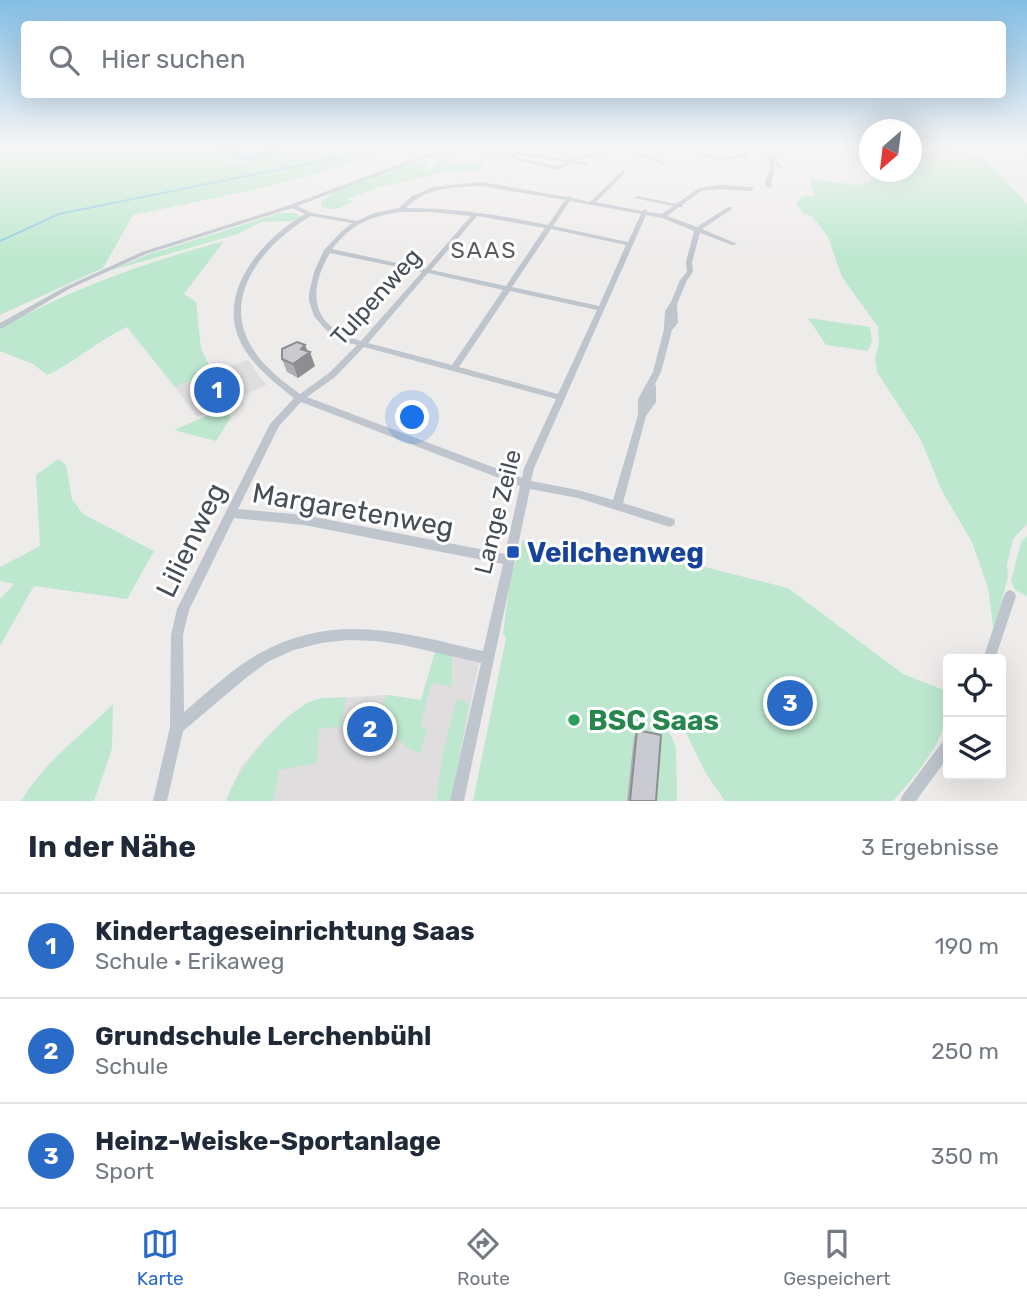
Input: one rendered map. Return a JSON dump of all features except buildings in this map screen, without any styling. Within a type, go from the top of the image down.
[{"type":"street","points":[[0,326],[67,288],[144,253],[351,183]]},
{"type":"street","points":[[593,202],[612,183]]},
{"type":"street","points":[[401,210],[406,202],[424,192],[457,184],[481,184],[645,211],[734,244]]},
{"type":"street","points":[[663,216],[680,206],[690,192],[721,187],[751,189]]},
{"type":"street","points":[[454,368],[569,198]]},
{"type":"street","points":[[637,198],[680,206]]},
{"type":"street","points":[[292,205],[310,214],[359,223]]},
{"type":"street","points":[[617,506],[642,415],[652,402],[652,386],[668,329],[674,323],[674,305],[685,276],[690,272],[689,262],[698,229],[730,208]]},
{"type":"street","points":[[559,397],[362,345],[327,330],[313,306],[314,281],[327,250],[359,223],[374,215],[401,210],[475,215],[630,244]]},
{"type":"street","name":"Lange Zeile","points":[[457,801],[528,468],[645,211]]},
{"type":"street","points":[[310,214],[283,232],[260,255],[238,298],[237,313],[242,335],[253,356],[275,380],[300,398],[526,484],[670,522]]},
{"type":"street","name":"Tulpenweg","points":[[300,398],[332,375],[362,345],[475,215]]},
{"type":"street","points":[[327,250],[600,308]]},
{"type":"street","name":"Lilienweg","points":[[160,801],[177,727],[177,635],[183,609],[275,424],[300,398]]},
{"type":"street","name":"Margaretenweg","points":[[232,513],[304,520],[508,559]]},
{"type":"street","points":[[991,654],[1010,596]]},
{"type":"street","points":[[177,727],[265,658],[328,633],[384,635],[488,659]]},
{"type":"street","points":[[907,801],[943,753]]},
{"type":"shaded area","points":[[248,360],[266,385],[197,417],[175,387]]},
{"type":"shaded area","points":[[435,652],[479,663],[451,801],[226,801],[241,767],[264,740],[316,699],[387,695],[421,700]]},
{"type":"green space","points":[[0,183],[281,183],[133,215],[103,268],[0,315]]},
{"type":"green space","points":[[357,183],[396,183],[347,199],[353,202],[342,207],[322,207],[321,202],[333,192]]},
{"type":"green space","points":[[811,183],[1008,183],[1027,204],[1027,524],[1013,539],[1007,565],[1008,576],[994,633],[988,588],[972,542],[942,491],[921,440],[877,372],[875,357],[879,344],[878,327],[842,277],[828,237],[812,216],[803,213],[796,203],[803,196],[815,196]]},
{"type":"green space","points":[[281,213],[296,213],[300,217],[293,221],[261,222],[238,234],[109,271],[147,255]]},
{"type":"green space","points":[[224,241],[184,294],[196,302],[201,348],[212,372],[175,387],[127,327],[47,375],[33,364],[0,351],[0,329],[27,314],[81,289],[137,268]]},
{"type":"green space","points":[[808,318],[870,327],[872,341],[868,351],[826,345]]},
{"type":"green space","points":[[224,408],[231,417],[216,441],[174,430]]},
{"type":"green space","points":[[58,459],[66,465],[72,499],[83,514],[154,551],[127,599],[34,586],[0,646],[0,599],[14,584],[0,581],[0,567],[40,546],[36,475]]},
{"type":"green space","points":[[1027,536],[1027,596],[1015,590],[1011,581],[1021,542]]},
{"type":"green space","points":[[523,540],[580,550],[626,547],[788,588],[903,674],[943,690],[941,735],[923,765],[893,801],[725,801],[705,772],[679,718],[666,725],[676,747],[677,801],[473,801],[506,638],[503,634],[510,578]]},
{"type":"green space","points":[[435,652],[452,655],[452,687],[432,683],[420,726],[427,728],[420,753],[408,748],[376,720],[387,695],[421,700]]},
{"type":"green space","points":[[346,697],[341,726],[319,729],[317,763],[279,770],[273,801],[226,801],[251,757],[278,726],[306,704],[318,699]]},
{"type":"green space","points":[[457,698],[469,704],[451,801],[436,801],[442,758]]},
{"type":"green space","points":[[113,704],[112,749],[94,801],[21,801],[52,762]]},
{"type":"waterway","points":[[0,241],[59,214],[210,183]]},
{"type":"place","name":"Kindertageseinrichtung Saas","points":[[217,390]]},
{"type":"place","name":"Veilchenweg","points":[[513,552]]},
{"type":"place","name":"Heinz-Weiske-Sportanlage","points":[[790,703]]},
{"type":"place","name":"BSC Saas","points":[[574,720]]},
{"type":"place","name":"Grundschule Lerchenbühl","points":[[370,729]]},
{"type":"district","name":"SAAS","points":[[484,250]]}]
